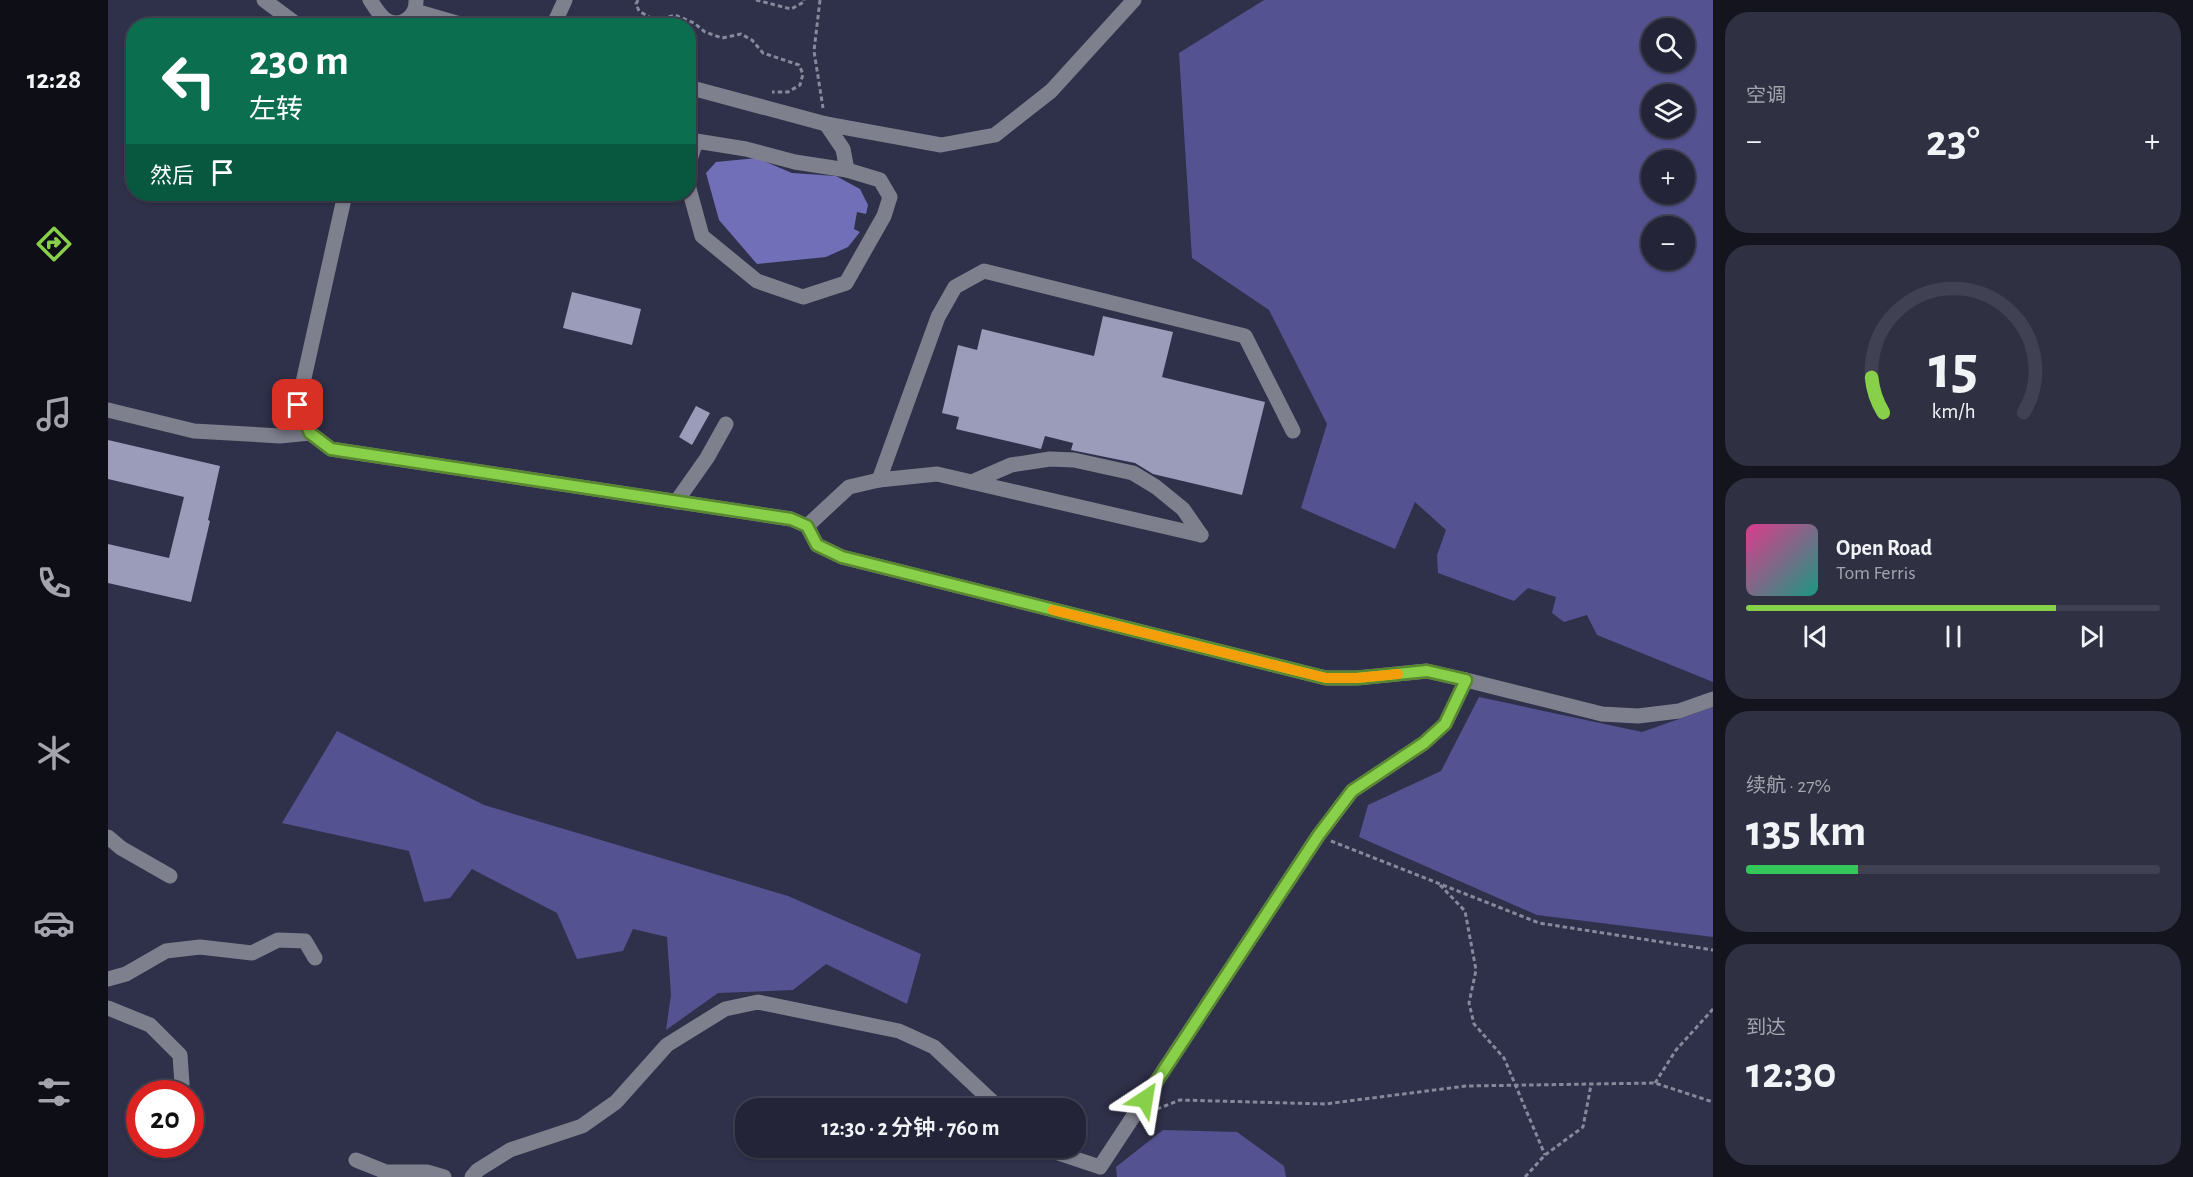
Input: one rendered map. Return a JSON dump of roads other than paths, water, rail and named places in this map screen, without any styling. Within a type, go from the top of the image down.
[{"type":"street","points":[[264,0],[288,18]]},
{"type":"street","points":[[370,0],[385,18]]},
{"type":"street","points":[[556,18],[564,0]]},
{"type":"street","points":[[696,89],[826,124],[940,146],[995,135],[1051,91],[1134,0]]},
{"type":"street","points":[[415,6],[446,18]]},
{"type":"street","points":[[826,124],[843,149],[847,170]]},
{"type":"street","points":[[692,201],[702,236],[757,281],[803,297],[846,284],[884,216],[890,197],[880,180],[847,170],[795,162],[746,148],[696,141]]},
{"type":"street","points":[[343,201],[298,405],[310,433],[331,449],[791,519],[807,526],[817,545],[842,557],[1326,678],[1357,678],[1427,671],[1602,714],[1638,716],[1679,711],[1713,699]]},
{"type":"street","points":[[879,480],[938,317],[955,287],[984,271],[1245,336],[1293,431]]},
{"type":"street","points":[[108,410],[194,431],[280,436],[310,433]]},
{"type":"street","points":[[676,502],[707,458],[726,424]]},
{"type":"street","points":[[807,526],[849,487],[879,480],[937,474],[1200,535],[1183,509],[1156,487],[1133,473],[1074,460],[1050,459],[1011,465],[972,482]]},
{"type":"street","points":[[1067,1158],[1100,1172],[1132,1118],[1318,836],[1352,791],[1424,743],[1445,724],[1466,680]]},
{"type":"street","points":[[108,837],[121,848],[170,876]]},
{"type":"street","points":[[108,979],[126,974],[166,951],[200,947],[252,953],[278,940],[305,940],[315,958]]},
{"type":"street","points":[[472,1177],[478,1170],[510,1150],[582,1126],[616,1102],[667,1045],[725,1008],[758,1002],[899,1031],[934,1047],[988,1098]]},
{"type":"street","points":[[108,1008],[150,1026],[180,1055],[182,1080]]},
{"type":"street","points":[[356,1160],[386,1172],[427,1172],[444,1177]]}]
